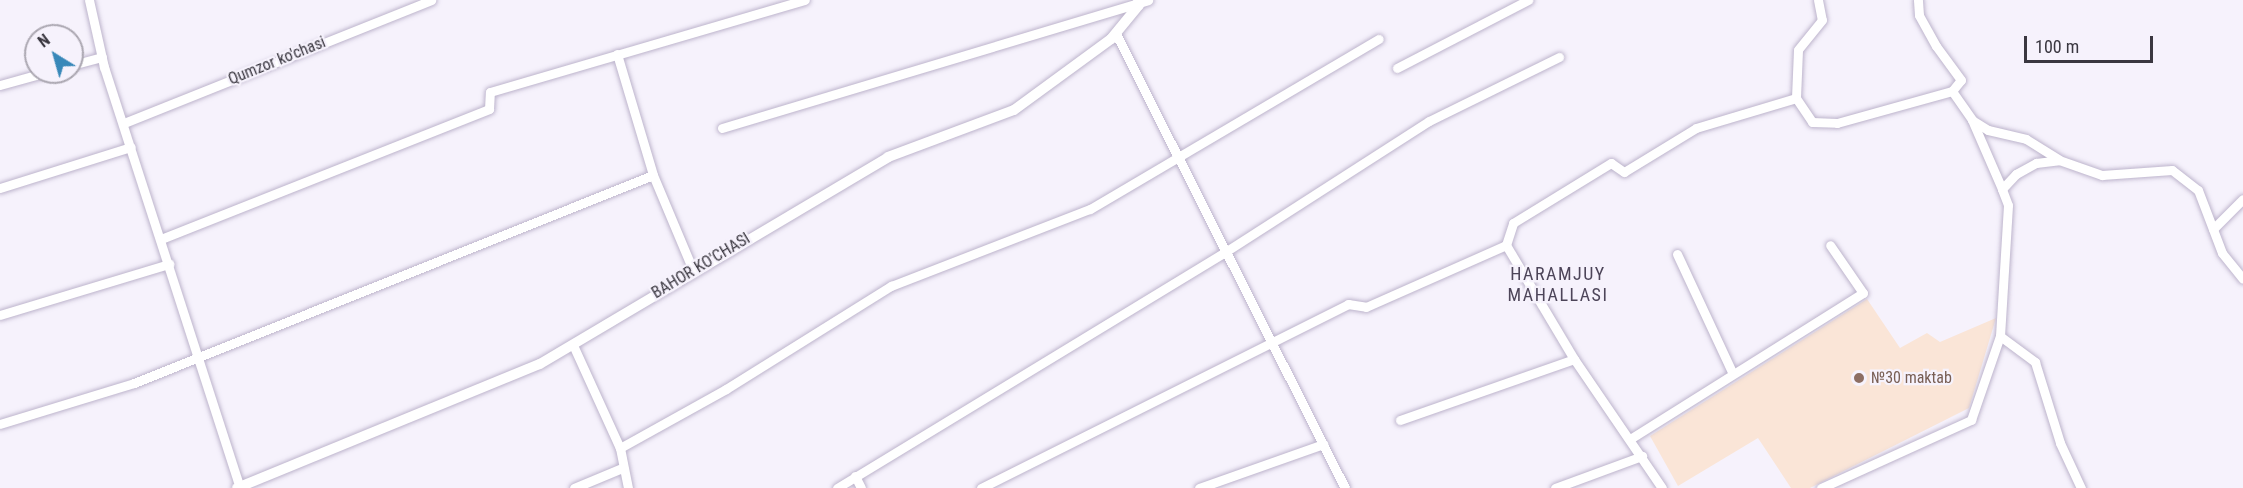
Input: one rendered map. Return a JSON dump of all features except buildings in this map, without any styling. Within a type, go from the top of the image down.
[{"type":"street","points":[[89,0],[102,57],[239,488]]},
{"type":"street","name":"Qumzor ko'chasi","points":[[124,123],[431,0]]},
{"type":"street","points":[[161,239],[489,109],[490,92],[805,0]]},
{"type":"street","points":[[1397,68],[1527,0]]},
{"type":"street","points":[[1818,0],[1821,20],[1798,50],[1796,98],[1812,122],[1838,123],[1952,91],[1961,80],[1936,46],[1919,15],[1917,0]]},
{"type":"street","points":[[722,128],[1092,15],[1142,2]]},
{"type":"street","name":"BAHOR KO'CHASI","points":[[239,488],[424,414],[573,345],[693,270],[888,157],[1014,110],[1116,34],[1142,2]]},
{"type":"street","points":[[1116,34],[1345,488]]},
{"type":"street","points":[[620,448],[726,389],[891,286],[1090,209],[1177,155],[1379,39]]},
{"type":"street","points":[[617,54],[653,175],[693,270]]},
{"type":"street","points":[[84,62],[102,57]]},
{"type":"street","points":[[837,488],[1225,252],[1429,121],[1559,57]]},
{"type":"street","points":[[0,86],[24,79]]},
{"type":"street","points":[[1821,488],[1971,420],[2000,336],[2008,205],[1972,120],[1952,91]]},
{"type":"street","points":[[981,488],[1348,304],[1366,307],[1506,245],[1513,223],[1611,164],[1624,171],[1696,128],[1796,98]]},
{"type":"street","points":[[1972,120],[1988,130],[2026,139],[2059,160],[2102,175],[2172,170],[2198,190],[2222,252],[2243,279]]},
{"type":"street","points":[[0,188],[131,147]]},
{"type":"street","points":[[2002,189],[2016,174],[2036,162],[2059,160]]},
{"type":"street","points":[[0,424],[134,383],[653,175]]},
{"type":"street","points":[[2213,229],[2243,199]]},
{"type":"street","points":[[1506,245],[1574,359],[1662,488]]},
{"type":"street","points":[[1630,439],[1863,292],[1830,245]]},
{"type":"street","points":[[1677,254],[1733,374]]},
{"type":"street","points":[[0,315],[169,264]]},
{"type":"street","points":[[2000,336],[2035,362],[2060,443],[2081,488]]},
{"type":"street","points":[[573,345],[620,448],[622,468],[628,488]]},
{"type":"street","points":[[1400,420],[1574,359]]},
{"type":"street","points":[[1199,488],[1323,444]]},
{"type":"street","points":[[1555,488],[1642,456]]},
{"type":"street","points":[[574,488],[622,468]]},
{"type":"street","points":[[855,476],[861,488]]},
{"type":"shaded area","name":"№30 maktab","points":[[1867,299],[1900,348],[1927,333],[1940,342],[1996,318],[1969,408],[1810,488],[1791,488],[1758,438],[1678,486],[1650,436]]},
{"type":"place","name":"№30 maktab","points":[[1859,378]]},
{"type":"district","name":"HARAMJUY MAHALLASI","points":[[1558,285]]}]
